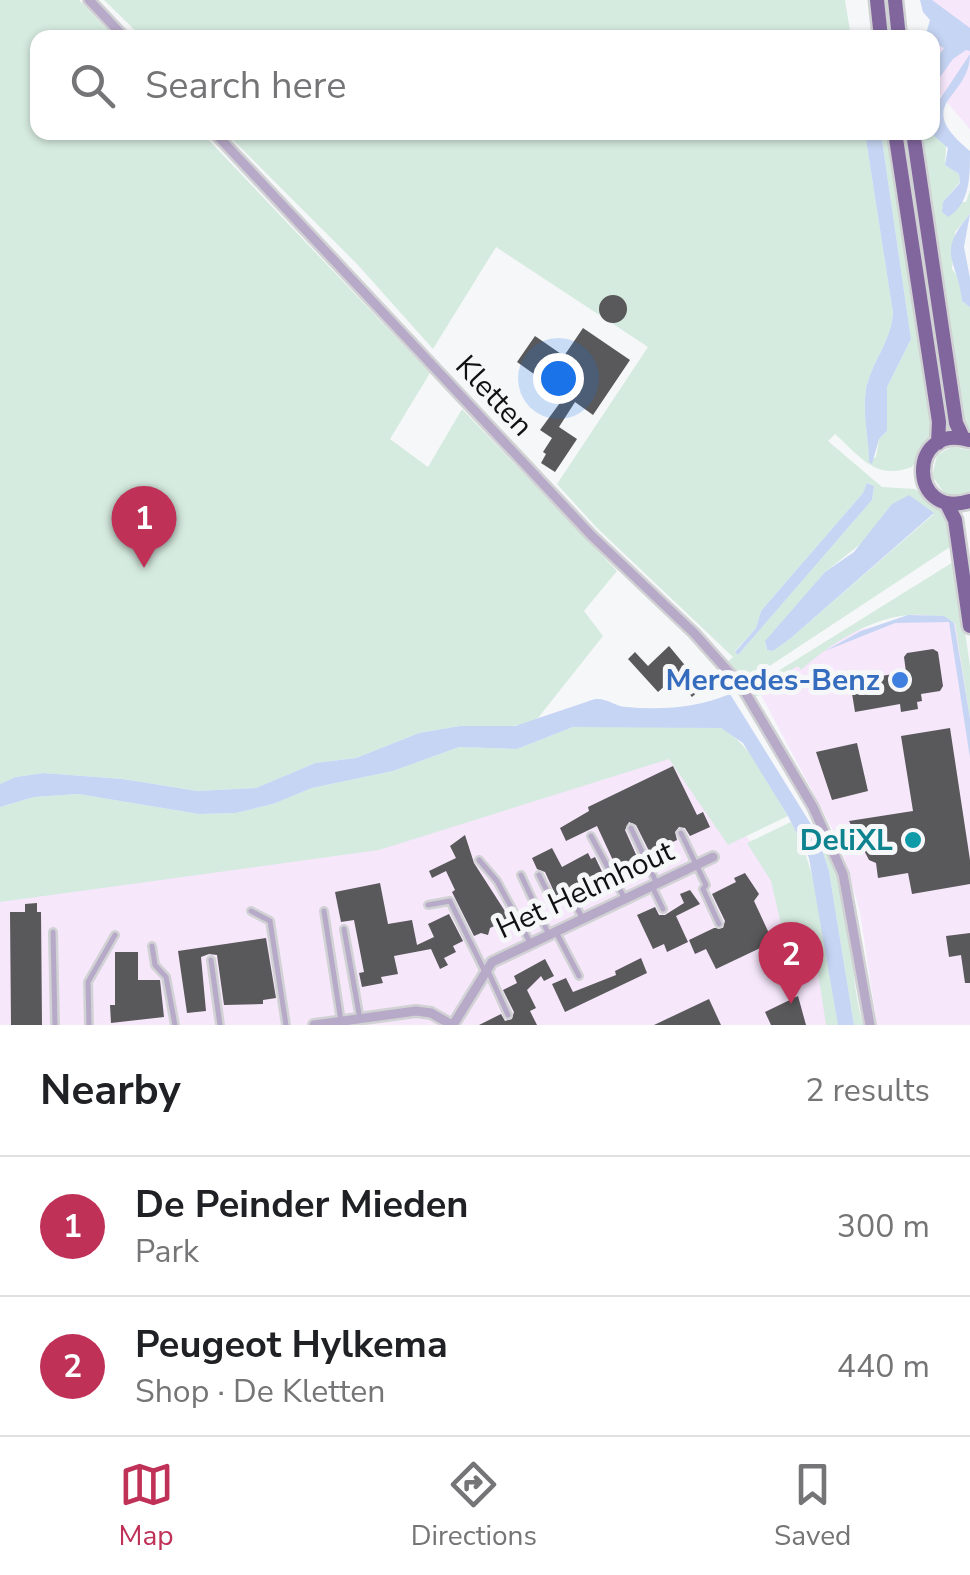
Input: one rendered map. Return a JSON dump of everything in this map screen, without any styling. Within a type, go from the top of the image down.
[{"type":"main road","points":[[876,0],[880,30]]},
{"type":"main road","points":[[895,0],[899,30]]},
{"type":"main road","points":[[896,140],[938,443]]},
{"type":"main road","points":[[915,140],[956,423],[967,439],[938,443],[924,459],[923,477],[930,493],[947,504],[956,520],[970,626]]},
{"type":"main road","points":[[947,504],[970,501]]},
{"type":"street","points":[[90,0],[118,30]]},
{"type":"street","name":"Kletten","points":[[221,140],[577,520],[694,633],[742,688],[812,807],[843,874],[870,1025]]},
{"type":"street","name":"Het Helmhout","points":[[314,1025],[416,1011],[432,1012],[452,1025],[492,962],[712,858]]},
{"type":"lane","points":[[631,828],[663,909]]},
{"type":"lane","points":[[682,833],[698,864],[706,885],[702,889],[719,924]]},
{"type":"lane","points":[[591,836],[625,899]]},
{"type":"lane","points":[[479,860],[498,881],[531,944]]},
{"type":"lane","points":[[521,875],[578,976]]},
{"type":"lane","points":[[538,875],[553,903],[572,899],[583,919]]},
{"type":"lane","points":[[428,905],[450,901],[508,1015]]},
{"type":"lane","points":[[251,911],[270,922],[286,1025]]},
{"type":"lane","points":[[324,911],[340,1022]]},
{"type":"lane","points":[[344,929],[360,1019]]},
{"type":"lane","points":[[53,932],[55,1025]]},
{"type":"lane","points":[[89,1025],[88,982],[115,935]]},
{"type":"lane","points":[[152,946],[154,965],[166,977],[175,1025]]},
{"type":"lane","points":[[210,960],[220,1025]]},
{"type":"shaded area","points":[[929,0],[970,0],[970,129],[940,94],[940,30],[930,30]]},
{"type":"shaded area","points":[[957,604],[970,704],[970,1025],[877,1025],[860,912],[840,843],[759,691],[775,675],[842,635]]},
{"type":"shaded area","points":[[676,749],[781,879],[824,922],[841,1025],[0,1025],[0,889]]},
{"type":"green space","points":[[0,0],[79,0],[107,30],[30,30],[30,140],[209,140],[430,373],[390,439],[428,467],[462,409],[617,571],[584,611],[603,636],[538,718],[525,724],[499,728],[460,726],[419,733],[356,758],[315,763],[256,788],[197,791],[123,779],[43,773],[0,784]]},
{"type":"green space","points":[[104,0],[845,0],[850,30],[135,30]]},
{"type":"green space","points":[[233,140],[866,140],[893,313],[866,389],[869,461],[876,457],[879,439],[887,431],[887,387],[911,339],[882,140],[890,140],[934,431],[912,467],[899,471],[869,464],[835,434],[828,441],[882,487],[915,489],[945,512],[956,543],[743,681],[726,663],[733,657],[597,528],[557,484],[648,347],[496,247],[433,349],[357,264]],"holes":[[[867,483],[874,486],[872,500],[738,655],[735,651],[756,628],[761,611],[863,493]],[[892,504],[934,514],[791,638],[773,651],[767,650],[765,644],[825,572],[867,539]]]},
{"type":"green space","points":[[901,140],[909,140],[952,428],[945,429]]},
{"type":"green space","points":[[920,140],[940,140],[946,145],[945,165],[959,174],[960,182],[943,202],[966,202],[970,190],[970,214],[955,232],[952,269],[960,280],[962,301],[970,307],[970,432],[961,423]]},
{"type":"green space","points":[[952,447],[970,450],[970,492],[954,496],[944,493],[932,476],[937,455]]},
{"type":"green space","points":[[958,559],[956,570],[970,666],[970,719],[955,623],[927,615],[906,615],[873,624],[827,649],[801,670],[798,666],[778,677],[763,694],[754,697],[750,691],[754,686]]},
{"type":"green space","points":[[573,727],[721,728],[751,755],[788,816],[728,845],[669,759],[379,850],[0,902],[0,807],[34,797],[78,794],[199,814],[236,813],[273,804],[312,788],[393,771],[459,747],[517,749]]},
{"type":"green space","points":[[791,822],[817,895],[838,1025],[826,1025],[812,933],[785,942],[771,881],[747,843]]},
{"type":"green space","points":[[817,834],[829,855],[844,902],[863,1025],[854,1025],[829,871]]},
{"type":"water","points":[[920,0],[932,0],[970,28],[970,51],[953,59],[940,77],[940,54],[944,48],[940,46],[940,30],[927,30],[930,20]]},
{"type":"water","points":[[970,54],[968,69],[944,111],[953,135],[970,151],[965,197],[948,217],[942,212],[943,202],[960,183],[959,174],[945,165],[948,148],[939,140],[940,99]]},
{"type":"water","points":[[866,140],[882,140],[911,339],[887,387],[887,431],[879,439],[872,464],[865,416],[866,389],[893,313]]},
{"type":"water","points":[[970,214],[964,247],[970,307],[962,301],[951,248]]},
{"type":"water","points":[[867,483],[874,486],[872,500],[738,655],[735,652],[756,628],[761,611],[863,493]]},
{"type":"water","points":[[909,495],[934,513],[791,638],[773,651],[767,650],[765,641],[825,572],[854,552],[892,504]]},
{"type":"water","points":[[908,615],[944,616],[954,623],[970,719],[970,758],[949,622],[895,623],[825,651],[861,631]]},
{"type":"water","points":[[730,694],[817,834],[829,871],[854,1025],[838,1025],[809,858],[743,743],[721,728],[573,727],[517,749],[459,747],[393,771],[312,788],[273,804],[236,813],[199,814],[78,794],[34,797],[0,807],[0,784],[16,777],[43,773],[123,779],[197,791],[256,788],[315,763],[356,758],[419,733],[460,726],[515,726],[595,699],[626,707],[666,708]]},
{"type":"building","points":[[613,295],[623,299],[627,309],[623,319],[613,323],[603,319],[599,309],[603,299]]},
{"type":"building","points":[[583,328],[630,360],[593,415],[575,402],[559,427],[577,439],[555,472],[541,463],[552,438],[540,430],[565,396],[517,362],[535,336],[564,356]]},
{"type":"building","points":[[669,646],[703,687],[692,697],[675,677],[658,692],[628,659],[635,652],[648,666]]},
{"type":"building","name":"Mercedes-Benz","points":[[933,649],[938,652],[943,686],[940,691],[921,694],[918,709],[901,712],[900,704],[855,712],[850,681],[906,672],[907,653]]},
{"type":"building","name":"DeliXL","points":[[950,728],[970,860],[970,884],[912,894],[908,873],[878,878],[876,863],[869,860],[849,821],[913,811],[901,736]]},
{"type":"building","points":[[857,743],[868,791],[832,800],[816,752]]},
{"type":"building","points":[[673,766],[697,815],[703,812],[710,827],[690,836],[685,828],[679,827],[675,832],[677,840],[650,853],[636,825],[629,822],[625,830],[638,859],[617,869],[597,826],[566,841],[560,828],[589,811],[588,807]]},
{"type":"building","points":[[465,835],[474,863],[510,919],[490,928],[488,935],[474,936],[446,871],[432,878],[429,871],[456,858],[450,846]]},
{"type":"building","points":[[552,848],[562,867],[588,853],[591,859],[595,857],[608,884],[588,895],[582,884],[556,896],[545,872],[537,869],[532,858]]},
{"type":"building","points":[[745,873],[759,894],[754,901],[773,942],[716,969],[706,949],[695,954],[689,940],[723,928],[725,921],[712,894]]},
{"type":"building","points":[[380,883],[388,924],[412,920],[417,945],[434,937],[428,924],[449,914],[463,941],[453,946],[456,952],[444,958],[448,965],[440,969],[431,949],[394,956],[398,974],[381,977],[383,983],[362,987],[359,973],[364,972],[354,920],[341,922],[335,892]]},
{"type":"building","points":[[690,890],[700,904],[676,916],[688,942],[667,952],[664,944],[653,949],[637,915],[655,907],[659,915],[665,915],[684,903],[680,894]]},
{"type":"building","points":[[37,903],[37,912],[41,912],[42,1025],[11,1025],[10,912],[25,912],[25,904]]},
{"type":"building","points":[[970,933],[970,983],[965,983],[961,955],[949,957],[946,936]]},
{"type":"building","points":[[266,938],[276,998],[263,1000],[263,1004],[224,1005],[217,955],[209,954],[201,957],[206,1011],[187,1013],[178,951]]},
{"type":"building","points":[[115,952],[138,952],[138,980],[160,980],[164,1017],[111,1023]]},
{"type":"building","points":[[641,958],[647,973],[565,1012],[552,984],[566,978],[573,992],[616,975],[615,971]]},
{"type":"building","points":[[545,959],[554,976],[544,981],[541,976],[527,990],[536,1008],[530,1011],[537,1025],[479,1025],[501,1014],[505,1021],[512,1019],[514,1012],[503,990],[517,983],[514,976]]},
{"type":"building","points":[[798,996],[806,1025],[771,1025],[765,1012]]},
{"type":"building","points":[[709,999],[721,1025],[654,1025]]},
{"type":"place","name":"De Peinder Mieden","points":[[144,568]]},
{"type":"place","name":"Mercedes-Benz","points":[[900,680]]},
{"type":"place","name":"DeliXL","points":[[913,840]]},
{"type":"place","name":"Peugeot Hylkema","points":[[791,1004]]}]
